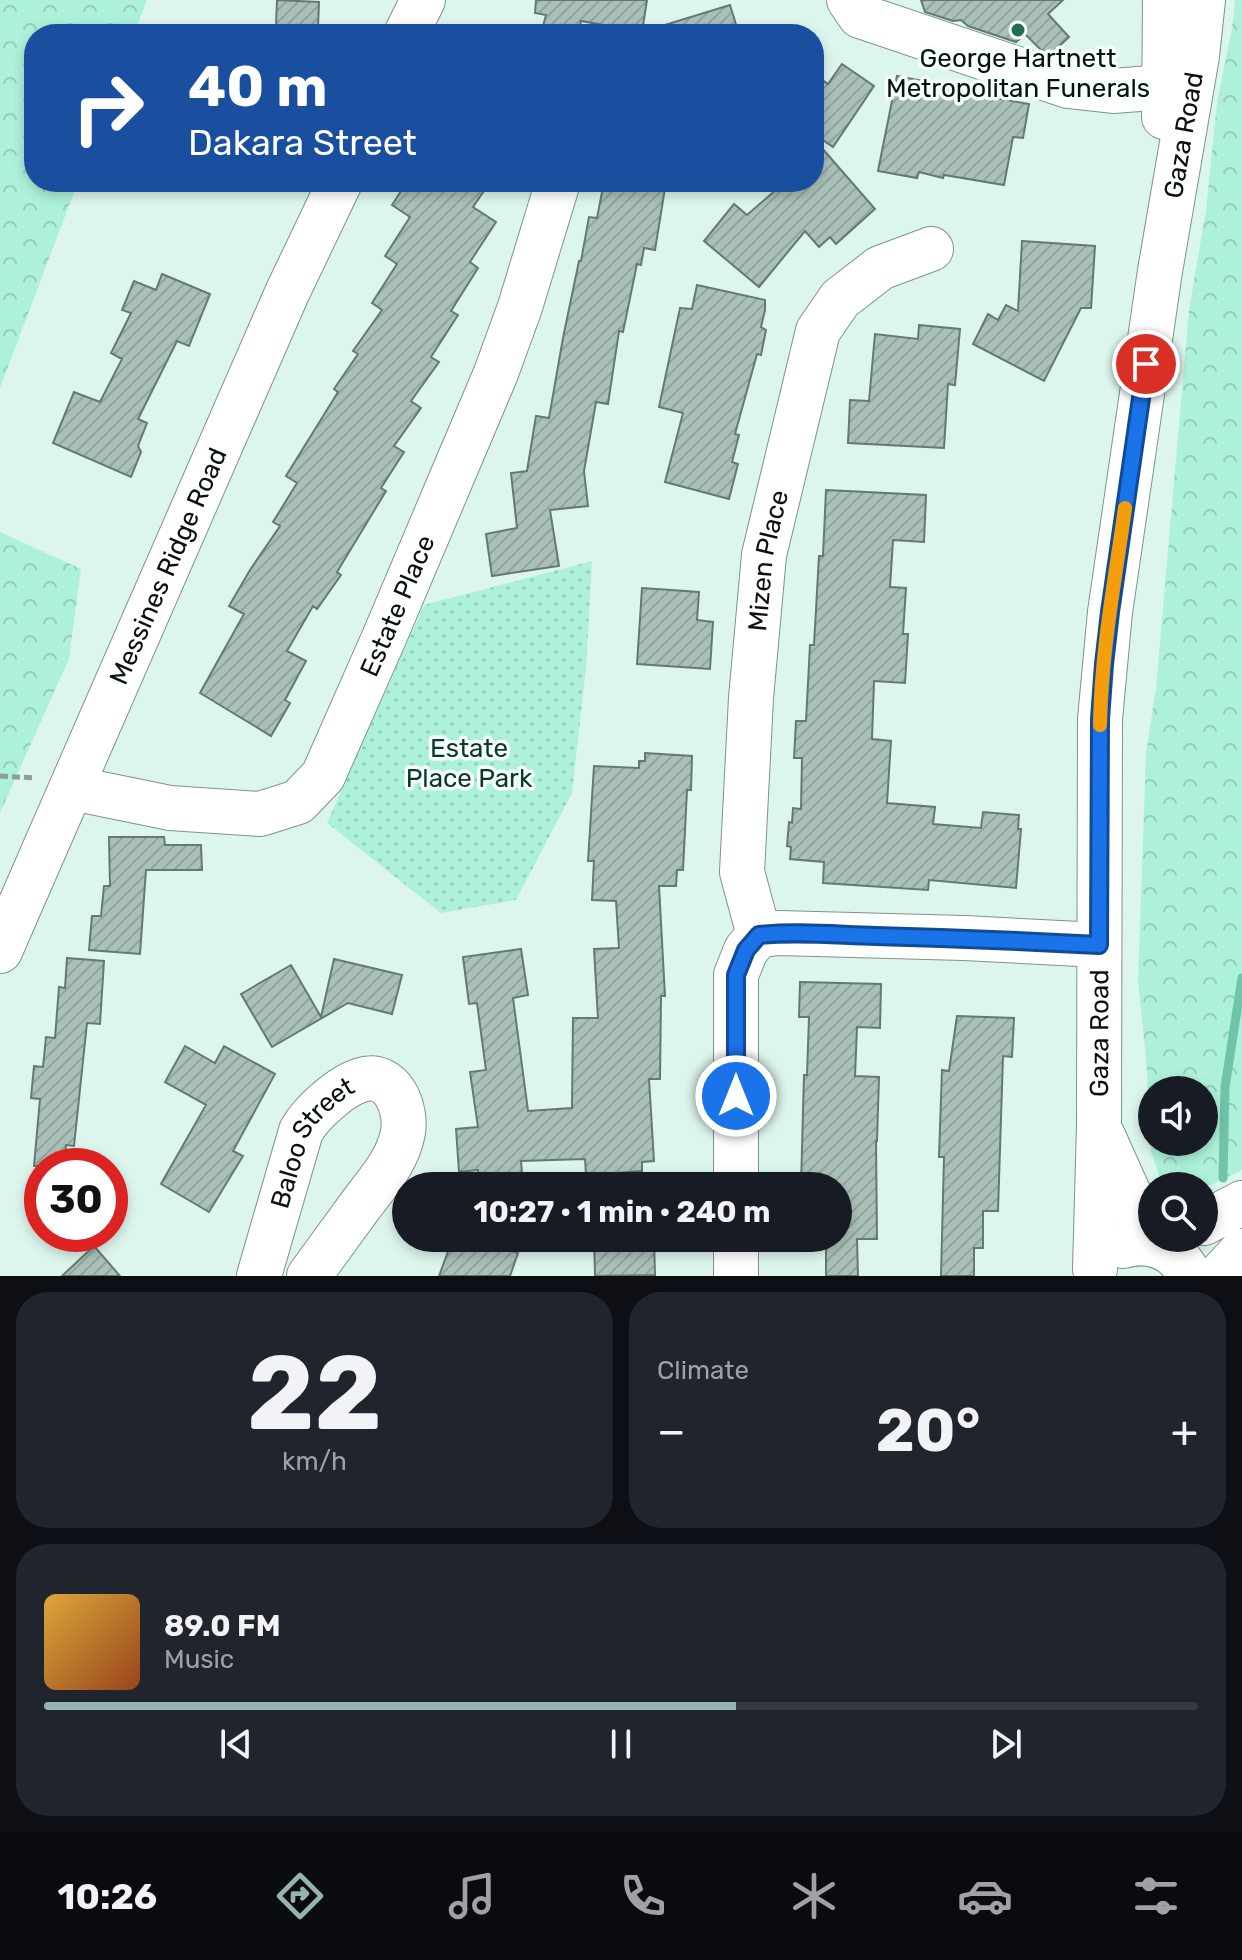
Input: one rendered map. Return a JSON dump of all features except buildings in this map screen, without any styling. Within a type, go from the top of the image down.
[{"type":"street","points":[[849,0],[860,16],[1068,86],[1113,91],[1165,87]]},
{"type":"street","name":"Gaza Road","points":[[1160,271],[1165,0]]},
{"type":"street","name":"Gaza Road","points":[[1094,1272],[1099,1126],[1100,719],[1104,664],[1160,271],[1192,85],[1203,0]]},
{"type":"street","name":"Messines Ridge Road","points":[[0,951],[287,293],[335,192]]},
{"type":"street","name":"Estate Place","points":[[72,788],[170,808],[260,814],[298,802],[323,776],[496,373],[555,192]]},
{"type":"street","name":"Mizen Place","points":[[759,935],[742,872],[751,698],[764,555],[818,331],[840,299],[880,268],[931,249]]},
{"type":"street","points":[[736,1172],[736,975],[746,950],[759,935],[964,938],[1099,945]]},
{"type":"street","name":"Baloo Street","points":[[259,1276],[304,1125],[343,1089],[361,1080],[377,1079],[390,1086],[401,1102],[404,1121],[399,1148],[386,1171],[309,1276]]},
{"type":"street","name":"Gaza Road","points":[[1099,1126],[1138,1196]]},
{"type":"street","points":[[1218,1216],[1242,1203]]},
{"type":"street","points":[[1094,1272],[1105,1256],[1119,1247],[1138,1244]]},
{"type":"street","points":[[1219,1276],[1242,1251]]},
{"type":"street","points":[[736,1252],[736,1276]]},
{"type":"green space","points":[[0,0],[147,0],[138,24],[24,24],[24,192],[74,192],[0,388]]},
{"type":"green space","points":[[1235,0],[1242,0],[1242,1170],[1218,1182],[1218,1172],[1158,1172],[1152,1156],[1218,1156],[1218,1076],[1147,1076],[1138,982],[1146,753],[1156,688],[1189,310],[1206,210],[1217,103]]},
{"type":"green space","points":[[0,532],[81,569],[69,659],[0,813]]},
{"type":"green space","name":"Estate Place Park","points":[[592,561],[586,668],[572,793],[516,900],[441,913],[327,823],[424,605]]},
{"type":"waterway","points":[[1223,1178],[1225,1087],[1242,978]]},
{"type":"slow traffic","points":[[1100,725],[1104,664],[1125,508]]},
{"type":"place","name":"George Hartnett Metropolitan Funerals","points":[[1018,30]]},
{"type":"route","points":[[736,1096],[736,975],[746,950],[759,935],[964,938],[1099,945],[1100,719],[1104,664],[1146,364]]}]
